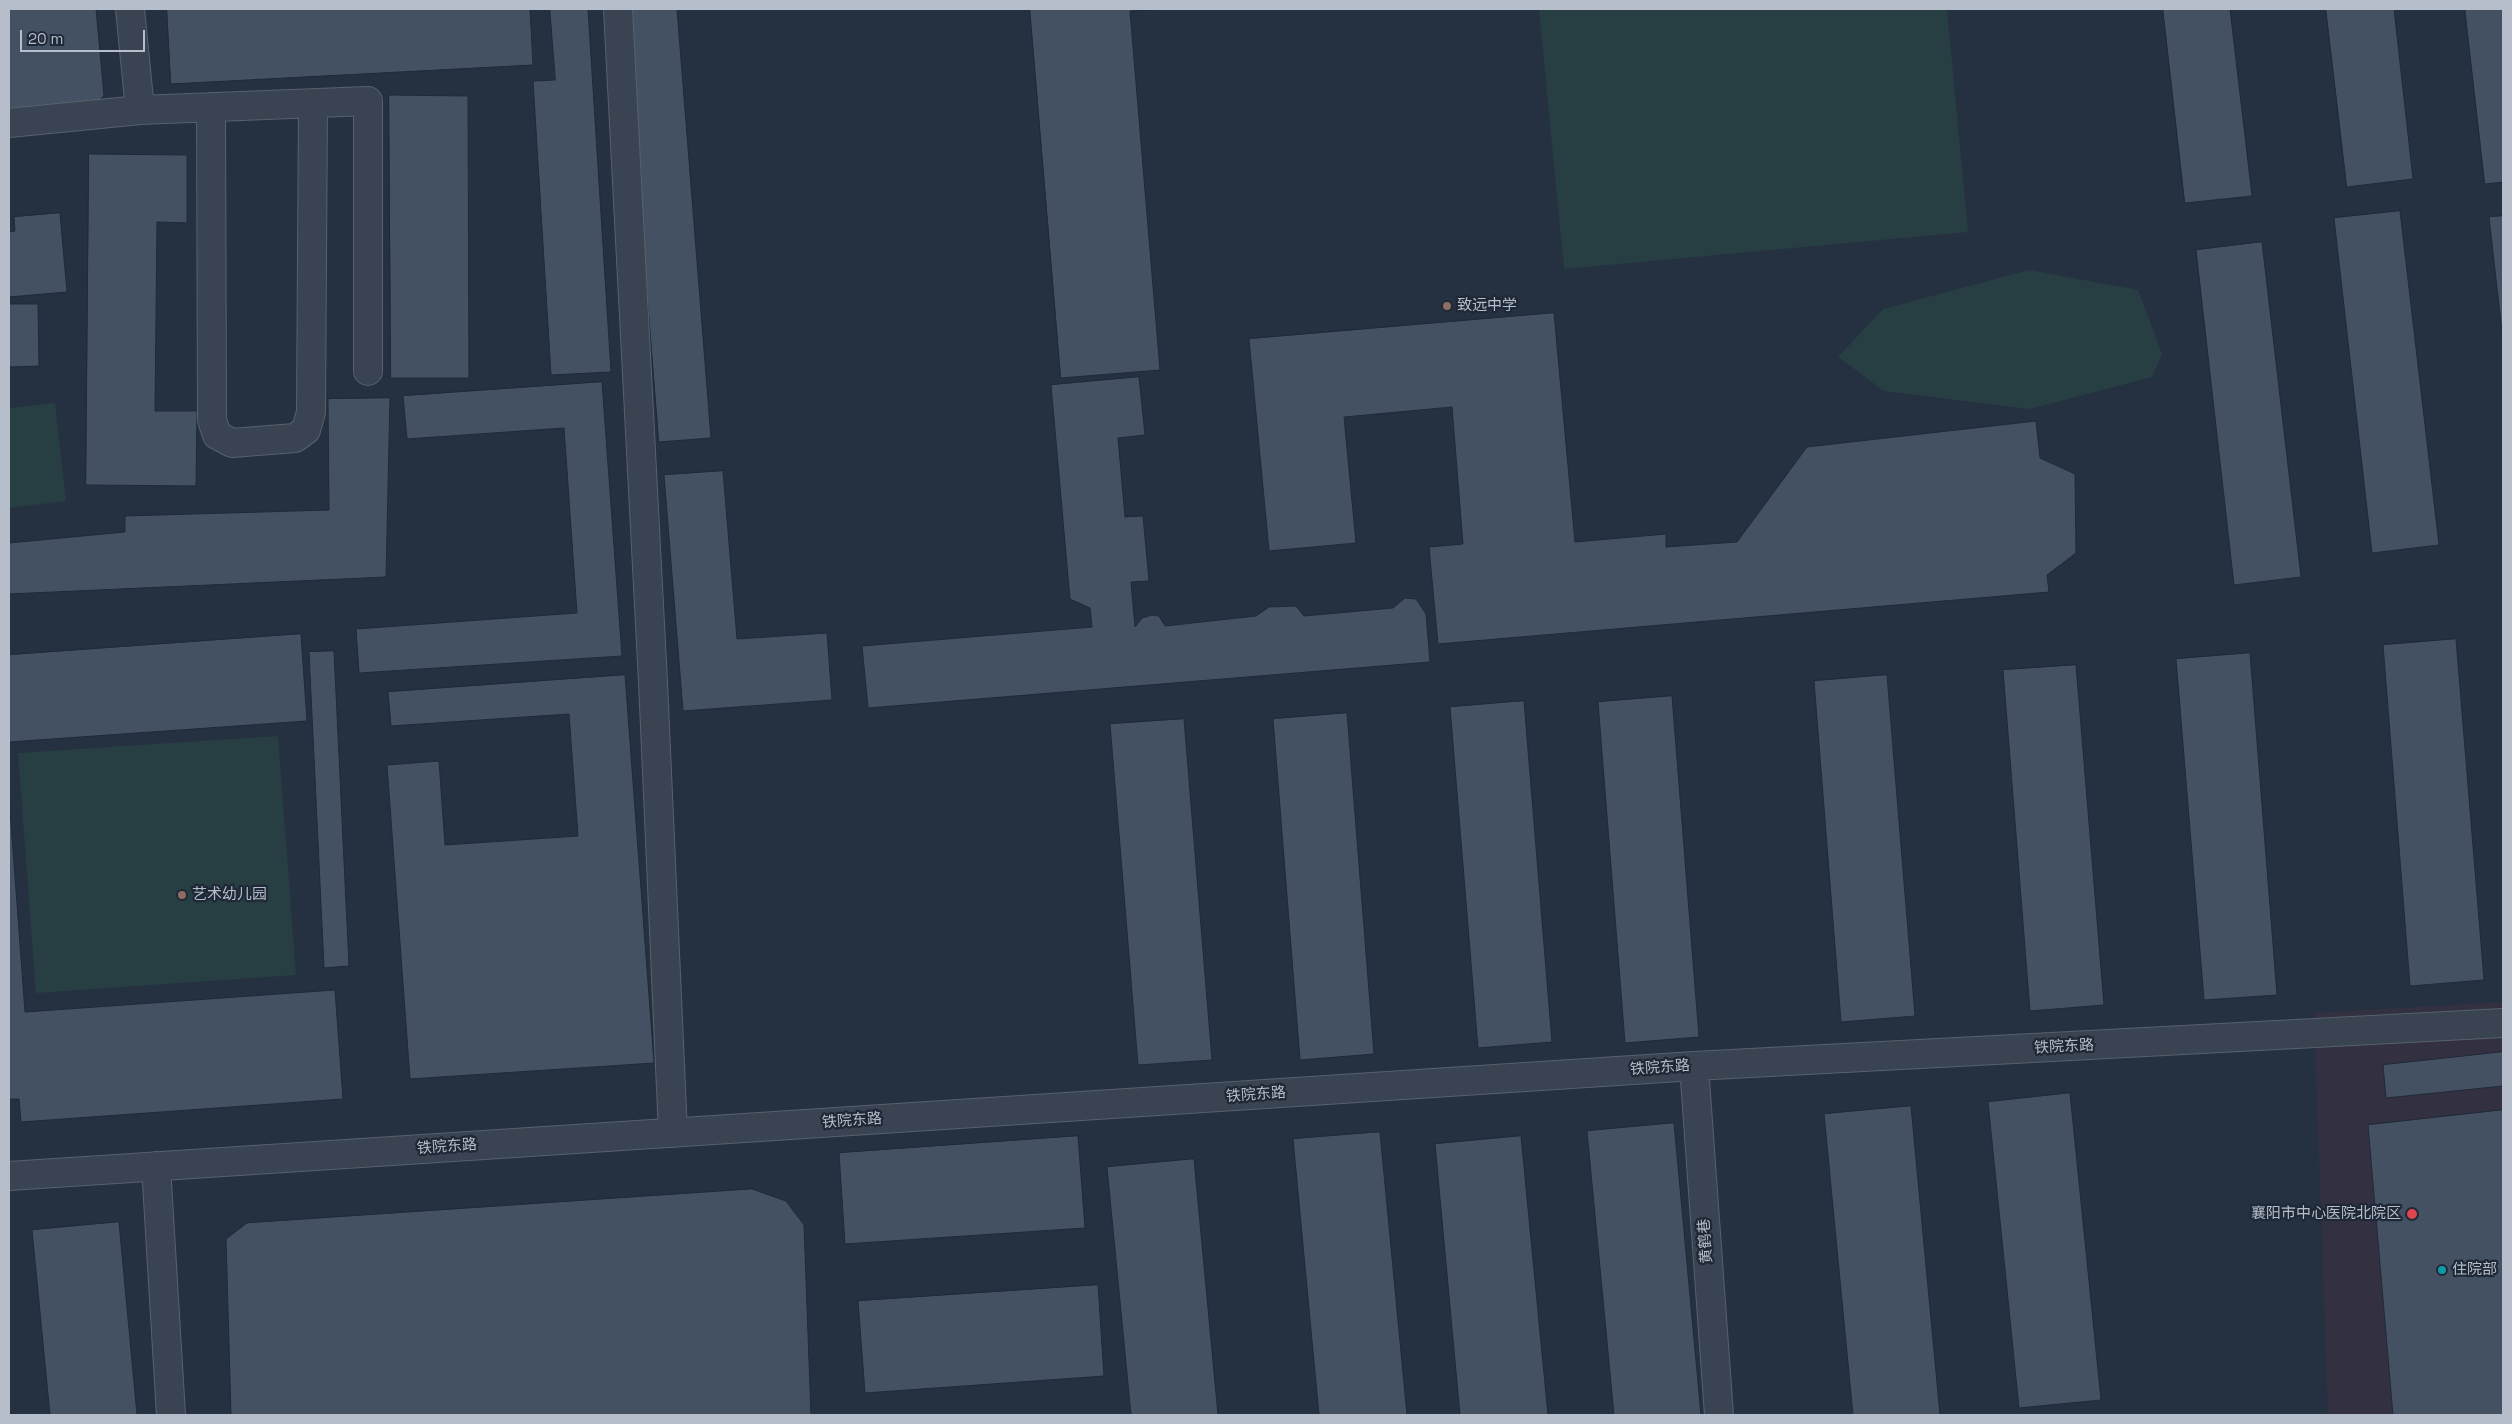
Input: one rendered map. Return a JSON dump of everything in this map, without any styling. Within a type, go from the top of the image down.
[{"type":"street","points":[[130,9],[140,110]]},
{"type":"street","points":[[618,9],[653,682],[673,1133]]},
{"type":"street","points":[[9,123],[140,110],[368,101],[368,371]]},
{"type":"street","points":[[211,107],[212,420],[217,435],[232,443],[295,438],[306,430],[311,412],[312,104]]},
{"type":"street","name":"铁院东路","points":[[9,1176],[1694,1066],[2503,1023]]},
{"type":"street","name":"黄鹤巷","points":[[1694,1066],[1719,1415]]},
{"type":"street","points":[[156,1166],[171,1415]]},
{"type":"shaded area","name":"襄阳市中心医院北院区","points":[[2503,1002],[2503,1415],[2328,1415],[2314,1013]]},
{"type":"green space","points":[[1539,9],[1947,9],[1968,232],[1564,269]]},
{"type":"green space","points":[[2029,270],[2138,290],[2162,354],[2152,377],[2030,409],[1884,391],[1838,357],[1883,309]]},
{"type":"green space","points":[[55,403],[66,501],[9,508],[9,408]]},
{"type":"green space","points":[[278,736],[296,975],[36,993],[18,753]]},
{"type":"building","points":[[9,9],[96,9],[104,96],[83,114],[9,119]]},
{"type":"building","points":[[167,9],[530,9],[533,65],[171,84]]},
{"type":"building","points":[[550,9],[588,9],[611,372],[551,375],[533,81],[555,80]]},
{"type":"building","points":[[625,9],[677,9],[711,438],[659,442]]},
{"type":"building","points":[[1030,9],[1163,9],[1130,11],[1160,370],[1061,378]]},
{"type":"building","points":[[2163,9],[2230,9],[2252,196],[2185,203]]},
{"type":"building","points":[[2326,9],[2394,9],[2413,179],[2347,187]]},
{"type":"building","points":[[2465,9],[2503,9],[2503,182],[2485,184]]},
{"type":"building","points":[[389,95],[468,96],[469,378],[391,378]]},
{"type":"building","points":[[89,154],[187,155],[187,223],[157,222],[155,411],[197,411],[196,486],[86,485]]},
{"type":"building","points":[[2400,211],[2439,545],[2372,553],[2334,218]]},
{"type":"building","points":[[60,213],[67,292],[9,297],[9,232],[15,231],[14,217]]},
{"type":"building","points":[[2503,216],[2503,341],[2489,217]]},
{"type":"building","points":[[2262,242],[2301,577],[2234,585],[2196,250]]},
{"type":"building","points":[[9,304],[38,304],[39,366],[9,367]]},
{"type":"building","points":[[1554,313],[1575,542],[1666,534],[1666,547],[1737,542],[1807,447],[2036,421],[2040,458],[2075,474],[2076,553],[2047,575],[2049,592],[1438,644],[1429,547],[1463,544],[1452,407],[1344,417],[1356,543],[1269,551],[1249,339]]},
{"type":"building","points":[[1139,377],[1145,435],[1118,438],[1125,517],[1143,516],[1149,581],[1131,582],[1135,627],[1142,618],[1152,615],[1159,616],[1165,626],[1256,616],[1269,607],[1296,606],[1304,616],[1393,608],[1405,598],[1416,599],[1426,614],[1430,662],[868,708],[862,646],[1092,627],[1090,608],[1070,599],[1051,385]]},
{"type":"building","points":[[602,382],[622,656],[359,673],[356,629],[577,613],[564,428],[407,439],[403,396]]},
{"type":"building","points":[[390,398],[386,577],[9,594],[9,543],[125,532],[125,516],[329,510],[328,399]]},
{"type":"building","points":[[723,471],[737,639],[827,633],[832,700],[683,711],[664,475]]},
{"type":"building","points":[[301,634],[307,721],[9,742],[9,655]]},
{"type":"building","points":[[2456,639],[2484,980],[2410,986],[2383,645]]},
{"type":"building","points":[[334,651],[349,966],[324,968],[309,652]]},
{"type":"building","points":[[2250,653],[2277,995],[2204,1000],[2176,659]]},
{"type":"building","points":[[2076,665],[2104,1005],[2030,1011],[2003,670]]},
{"type":"building","points":[[625,675],[654,1063],[410,1079],[387,765],[439,761],[445,845],[578,836],[569,714],[391,726],[388,692]]},
{"type":"building","points":[[1887,675],[1915,1016],[1841,1022],[1814,681]]},
{"type":"building","points":[[1672,696],[1699,1037],[1625,1043],[1598,702]]},
{"type":"building","points":[[1524,701],[1552,1042],[1478,1048],[1450,707]]},
{"type":"building","points":[[1347,713],[1374,1054],[1300,1060],[1273,719]]},
{"type":"building","points":[[1184,719],[1212,1060],[1138,1065],[1110,724]]},
{"type":"building","points":[[9,796],[25,1012],[335,990],[343,1099],[21,1122],[19,1099],[9,1099]]},
{"type":"building","points":[[2503,1052],[2503,1086],[2386,1098],[2383,1065]]},
{"type":"building","points":[[2070,1093],[2101,1400],[2019,1408],[1988,1102]]},
{"type":"building","points":[[1911,1106],[1940,1415],[1853,1415],[1824,1114]]},
{"type":"building","name":"住院部","points":[[2503,1110],[2503,1415],[2393,1415],[2368,1125]]},
{"type":"building","points":[[1674,1123],[1701,1415],[1614,1415],[1587,1131]]},
{"type":"building","points":[[1380,1132],[1407,1415],[1319,1415],[1293,1139]]},
{"type":"building","points":[[1078,1136],[1085,1228],[845,1244],[839,1153]]},
{"type":"building","points":[[1521,1136],[1548,1415],[1460,1415],[1435,1144]]},
{"type":"building","points":[[1194,1159],[1218,1415],[1131,1415],[1107,1167]]},
{"type":"building","points":[[752,1189],[786,1201],[804,1225],[811,1415],[231,1415],[226,1239],[247,1223]]},
{"type":"building","points":[[119,1222],[137,1415],[50,1415],[32,1230]]},
{"type":"building","points":[[1098,1285],[1104,1376],[865,1393],[858,1301]]},
{"type":"place","name":"致远中学","points":[[1447,306]]},
{"type":"place","name":"艺术幼儿园","points":[[182,895]]},
{"type":"place","name":"襄阳市中心医院北院区","points":[[2412,1214]]},
{"type":"place","name":"住院部","points":[[2442,1270]]}]
